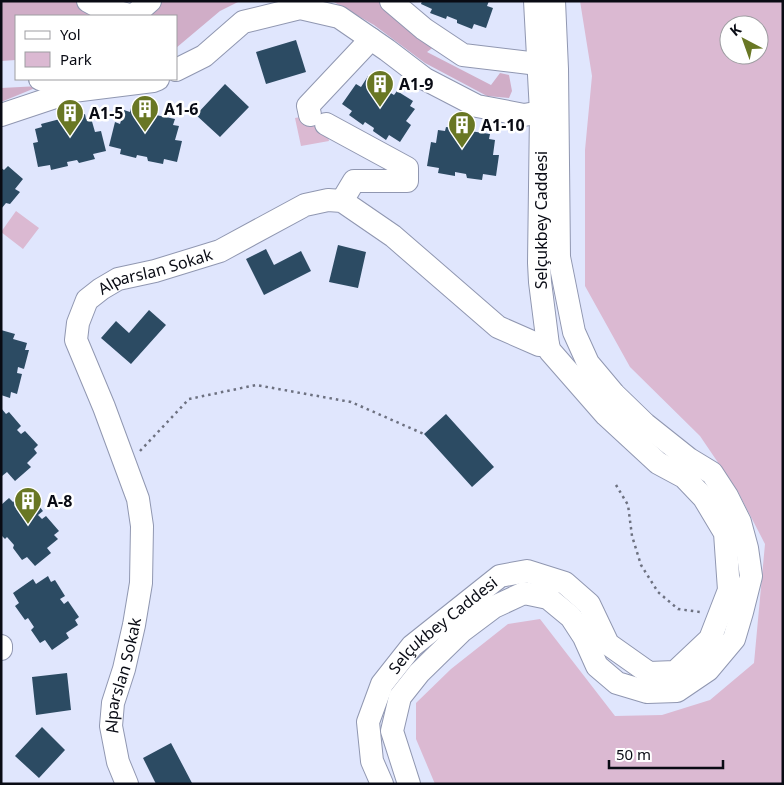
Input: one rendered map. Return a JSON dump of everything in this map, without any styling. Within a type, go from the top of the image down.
[{"type":"street","points":[[88,1],[99,7],[128,15]]},
{"type":"street","points":[[133,15],[150,1]]},
{"type":"street","points":[[391,1],[424,29],[463,55],[538,64]]},
{"type":"street","name":"Selçukbey Caddesi","points":[[382,784],[372,761],[368,722],[382,684],[412,646],[500,576],[527,571],[565,583],[589,604],[608,644],[649,673],[675,672],[710,639],[729,590],[725,533],[704,498],[684,477],[658,463],[606,415],[550,351],[548,345],[539,262],[541,112],[535,1]]},
{"type":"street","name":"Selçukbey Caddesi","points":[[409,784],[392,731],[400,697],[419,673],[462,631],[494,607],[524,593],[548,598],[571,617],[584,637],[597,666],[616,683],[647,692],[677,691],[708,670],[734,639],[751,576],[740,522],[727,496],[712,473],[689,459],[645,424],[614,394],[588,363],[574,332],[559,256],[557,69],[554,1]]},
{"type":"street","points":[[178,69],[204,56],[243,22],[300,8],[339,17],[425,79],[477,106],[524,115],[541,112]]},
{"type":"street","points":[[371,39],[308,106],[318,120],[407,168],[407,181],[354,181],[342,200],[393,236],[498,326],[539,345],[548,345]]},
{"type":"street","points":[[43,80],[73,91]]},
{"type":"street","points":[[1,115],[73,91],[156,80]]},
{"type":"street","name":"Alparslan Sokak","points":[[127,784],[118,762],[112,718],[113,703],[124,669],[134,625],[140,583],[142,526],[138,498],[76,340],[78,324],[88,300],[118,279],[155,271],[220,252],[305,205],[328,200],[342,200]]},
{"type":"path","points":[[125,467],[190,399],[256,385],[351,402],[424,434]]},
{"type":"path","points":[[616,485],[628,505],[632,536],[641,565],[658,592],[678,609],[720,612]]},
{"type":"green space","points":[[580,1],[783,1],[783,784],[435,784],[416,739],[416,703],[451,669],[508,624],[540,619],[615,716],[662,715],[710,700],[754,663],[765,544],[738,492],[700,436],[630,367],[585,286],[585,150],[592,76]]},
{"type":"green space","points":[[323,113],[329,141],[301,146],[295,118]]},
{"type":"green space","points":[[16,211],[39,228],[23,249],[1,232]]},
{"type":"shaded area","points":[[1,1],[88,1],[129,15],[15,15],[15,60],[1,61]]},
{"type":"shaded area","points":[[150,1],[240,1],[220,11],[178,46],[178,15],[133,15]]},
{"type":"shaded area","points":[[332,1],[391,1],[439,43],[427,52],[491,85],[500,73],[509,75],[512,91],[509,98],[487,96],[425,63],[374,25]]},
{"type":"shaded area","points":[[40,86],[1,102],[1,88]]},
{"type":"building","points":[[422,1],[489,1],[487,6],[493,8],[486,28],[474,24],[472,29],[457,23],[457,20],[447,16],[446,19],[430,13],[432,9],[421,4]]},
{"type":"building","points":[[296,40],[306,72],[266,84],[256,52]]},
{"type":"building","name":"A1-9","points":[[368,76],[374,79],[376,76],[392,87],[389,92],[394,95],[397,91],[413,101],[410,106],[415,109],[406,121],[411,125],[400,142],[389,135],[386,140],[373,131],[374,128],[365,122],[363,125],[349,115],[352,111],[342,104],[356,84],[361,87]]},
{"type":"building","points":[[225,84],[249,107],[220,137],[196,115]]},
{"type":"building","name":"A1-6","points":[[131,108],[150,113],[149,118],[154,120],[156,115],[175,119],[173,125],[179,126],[175,140],[182,141],[177,162],[164,159],[163,164],[148,161],[147,157],[137,155],[136,158],[120,154],[121,149],[109,146],[115,122],[120,124],[124,110],[130,112]]},
{"type":"building","name":"A1-5","points":[[85,114],[86,119],[91,118],[95,132],[101,131],[106,151],[93,154],[95,159],[79,163],[77,160],[67,162],[68,166],[51,170],[50,165],[38,167],[33,143],[38,142],[35,129],[42,127],[41,124],[60,119],[61,125],[67,124],[65,118]]},
{"type":"building","name":"A1-10","points":[[446,127],[465,130],[464,135],[470,136],[470,131],[490,134],[489,139],[495,140],[493,155],[499,155],[496,176],[483,174],[482,180],[467,178],[466,174],[455,172],[455,176],[438,173],[439,168],[427,166],[431,142],[436,143],[438,130],[445,131]]},
{"type":"building","points":[[8,166],[23,179],[15,189],[20,192],[10,204],[6,203],[1,209],[1,168],[4,170]]},
{"type":"building","points":[[338,245],[366,252],[358,288],[329,282]]},
{"type":"building","points":[[266,249],[274,265],[301,251],[311,271],[264,295],[246,259]]},
{"type":"building","points":[[149,310],[166,325],[131,364],[101,338],[116,321],[129,333]]},
{"type":"building","points":[[1,330],[15,334],[13,339],[27,343],[25,350],[29,350],[24,369],[18,367],[17,373],[22,374],[17,394],[11,392],[10,398],[1,395]]},
{"type":"building","points":[[1,408],[6,414],[9,412],[21,426],[17,430],[21,434],[25,431],[38,445],[34,449],[37,453],[27,463],[31,467],[15,481],[7,472],[2,476],[1,474]]},
{"type":"building","points":[[446,414],[494,467],[472,487],[424,434]]},
{"type":"building","name":"A-8","points":[[23,493],[28,499],[31,496],[43,511],[38,515],[42,519],[46,516],[59,531],[54,535],[58,539],[47,548],[51,553],[35,566],[27,557],[22,560],[13,548],[14,545],[7,537],[5,539],[1,535],[1,505],[9,498],[13,502]]},
{"type":"building","points":[[48,576],[51,582],[55,580],[65,596],[60,599],[64,604],[68,601],[79,617],[75,620],[78,625],[66,633],[69,638],[52,650],[45,640],[40,643],[31,630],[34,627],[28,618],[25,620],[15,606],[19,603],[13,593],[33,579],[36,584]]},
{"type":"building","points":[[67,673],[71,710],[36,715],[32,677]]},
{"type":"building","points":[[42,727],[65,750],[39,778],[15,756]]},
{"type":"building","points":[[171,743],[191,784],[156,784],[143,758]]},
{"type":"place","name":"A1-9","points":[[380,108]]},
{"type":"place","name":"A1-6","points":[[145,133]]},
{"type":"place","name":"A1-5","points":[[70,137]]},
{"type":"place","name":"A1-10","points":[[462,149]]},
{"type":"place","name":"A-8","points":[[28,525]]}]
